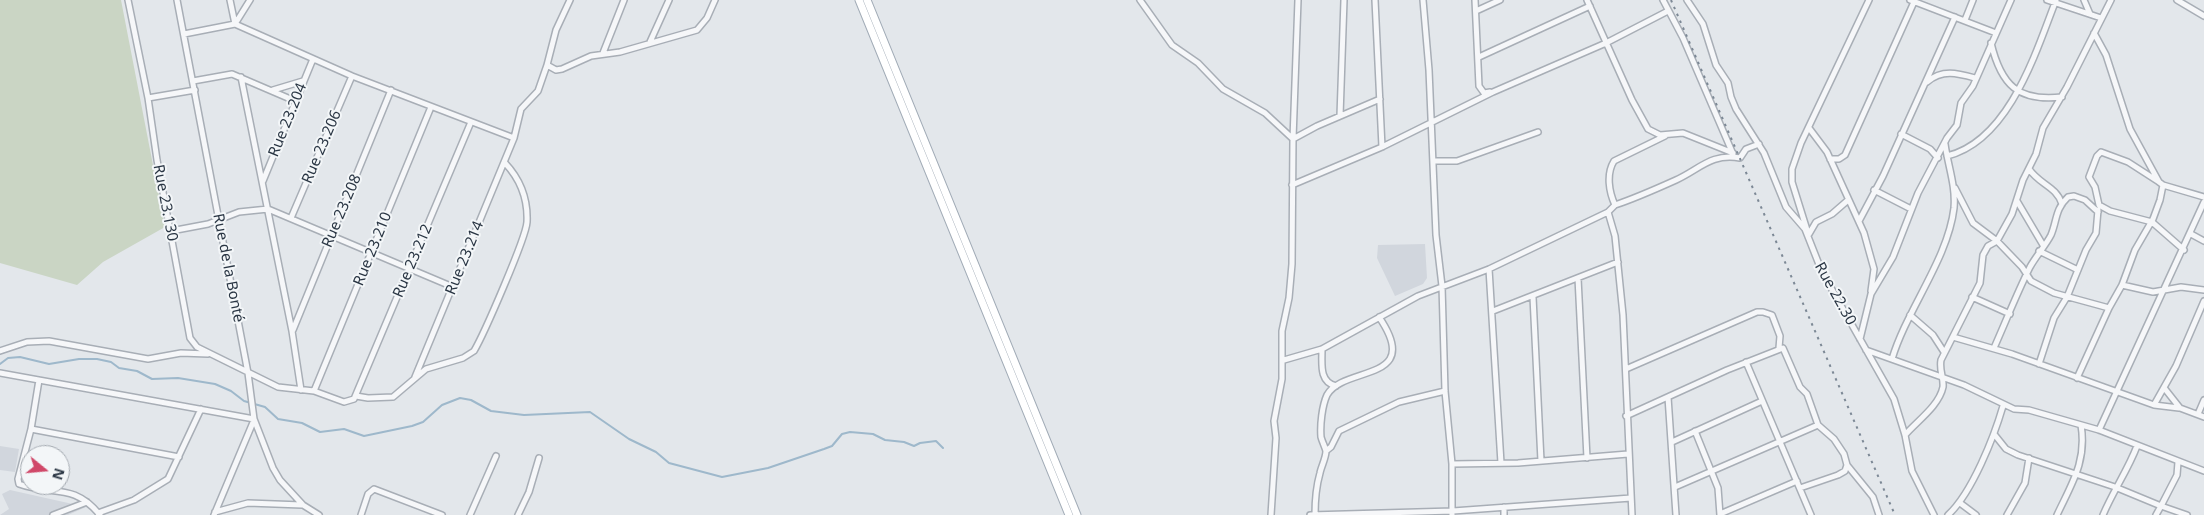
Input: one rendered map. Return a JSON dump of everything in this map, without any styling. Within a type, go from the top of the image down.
[{"type":"main road","points":[[859,0],[1068,515]]},
{"type":"main road","points":[[867,0],[1077,515]]},
{"type":"street","name":"Rue 23.130","points":[[128,0],[148,98],[157,160],[190,338],[193,345],[278,387],[314,391],[344,402],[355,397],[392,397],[415,377]]},
{"type":"street","name":"Rue de la Bonté","points":[[177,0],[255,417],[272,468],[280,480],[303,505],[319,515]]},
{"type":"street","points":[[230,0],[235,24]]},
{"type":"street","points":[[235,24],[250,0]]},
{"type":"street","name":"Rue 23.214","points":[[415,377],[505,163],[514,138],[519,113],[538,91],[556,30],[570,0]]},
{"type":"street","points":[[604,53],[624,0]]},
{"type":"street","points":[[650,42],[669,0]]},
{"type":"street","points":[[547,65],[556,70],[562,69],[587,57],[620,52],[697,30],[707,18],[715,0]]},
{"type":"street","points":[[1140,0],[1172,45],[1198,64],[1223,89],[1265,113],[1293,139]]},
{"type":"street","points":[[1270,515],[1276,438],[1274,421],[1284,360],[1282,332],[1289,298],[1292,264],[1293,139],[1298,0]]},
{"type":"street","points":[[1340,116],[1344,0]]},
{"type":"street","points":[[1375,0],[1382,147]]},
{"type":"street","points":[[1423,0],[1429,70],[1436,236],[1442,286],[1445,391],[1452,464],[1453,513]]},
{"type":"street","points":[[1475,0],[1479,86],[1484,93],[1492,92]]},
{"type":"street","points":[[1476,11],[1500,0]]},
{"type":"street","points":[[1587,0],[1645,126],[1656,134],[1666,136]]},
{"type":"street","points":[[1663,0],[1683,38],[1733,155]]},
{"type":"street","name":"Rue 22.30","points":[[1687,0],[1703,24],[1716,65],[1728,83],[1736,109],[1759,144],[1786,207],[1808,235],[1822,272],[1896,404],[1905,435],[1912,471],[1934,515]]},
{"type":"street","points":[[1808,235],[1806,221],[1791,177],[1797,152],[1869,0]]},
{"type":"street","points":[[1965,20],[1973,0]]},
{"type":"street","points":[[1871,294],[1892,257],[1911,208],[1957,125],[1961,102],[1971,89],[2011,0]]},
{"type":"street","points":[[2047,0],[2055,1],[2101,18]]},
{"type":"street","points":[[2084,0],[2090,14]]},
{"type":"street","points":[[1905,435],[1933,405],[1940,394],[1943,380],[1939,368],[1944,352],[1980,283],[1983,254],[1988,246],[1997,241],[2017,201],[2023,180],[2030,170],[2043,128],[2062,97],[2111,0]]},
{"type":"street","points":[[2177,0],[2204,16]]},
{"type":"street","points":[[1830,159],[1839,159],[1845,155],[1912,1],[1996,33]]},
{"type":"street","points":[[1947,156],[1974,142],[2006,112],[2032,61],[2055,1]]},
{"type":"street","points":[[1479,57],[1590,6]]},
{"type":"street","points":[[1292,185],[1382,147],[1492,92],[1606,43],[1668,11]]},
{"type":"street","points":[[1858,221],[1883,176],[1955,17]]},
{"type":"street","points":[[184,34],[235,24],[352,76],[514,138]]},
{"type":"street","points":[[2077,378],[2122,284],[2135,250],[2152,222],[2160,200],[2161,184],[2130,129],[2106,55],[2094,33]]},
{"type":"street","points":[[1991,43],[2000,69],[2017,92],[2022,95],[2042,99],[2062,97]]},
{"type":"street","name":"Rue 23.204","points":[[263,181],[313,59]]},
{"type":"street","points":[[1924,84],[1936,75],[1948,72],[1975,78]]},
{"type":"street","points":[[193,81],[232,74],[295,101]]},
{"type":"street","name":"Rue 23.206","points":[[291,218],[352,76]]},
{"type":"street","points":[[241,77],[292,331],[301,390]]},
{"type":"street","points":[[272,90],[303,81]]},
{"type":"street","points":[[148,98],[195,90]]},
{"type":"street","name":"Rue 23.208","points":[[292,331],[391,90]]},
{"type":"street","points":[[1293,139],[1380,99]]},
{"type":"street","name":"Rue 23.210","points":[[314,391],[431,107]]},
{"type":"street","name":"Rue 23.212","points":[[355,397],[470,122]]},
{"type":"street","points":[[1809,128],[1818,138],[1830,159],[1847,201],[1858,221],[1874,269],[1871,294],[1860,340]]},
{"type":"street","points":[[1433,161],[1457,161],[1538,132]]},
{"type":"street","points":[[1615,205],[1609,186],[1610,166],[1614,161],[1666,136],[1683,133],[1740,158],[1746,149],[1759,144]]},
{"type":"street","points":[[1901,134],[1930,149],[1938,158]]},
{"type":"street","points":[[1892,359],[1910,315],[1930,278],[1949,230],[1954,208],[1954,186],[1945,144]]},
{"type":"street","points":[[2038,364],[2050,328],[2067,297],[2096,233],[2099,205],[2095,187],[2089,177],[2097,156],[2101,152],[2128,162],[2161,184],[2204,197]]},
{"type":"street","points":[[1284,360],[1322,350],[1379,317],[1442,286],[1490,268],[1608,212],[1615,205],[1678,179],[1709,161],[1733,155]]},
{"type":"street","points":[[415,377],[430,367],[463,358],[474,351],[508,274],[525,232],[527,220],[519,181],[505,163]]},
{"type":"street","points":[[2030,170],[2040,182],[2057,192],[2062,204]]},
{"type":"street","points":[[1954,186],[1973,223],[1997,241],[2038,286],[2067,297],[2109,308]]},
{"type":"street","points":[[1874,190],[1911,208]]},
{"type":"street","points":[[1994,348],[2027,274],[2043,244],[2050,236],[2062,204],[2068,197],[2074,196],[2085,200],[2098,212]]},
{"type":"street","points":[[1808,235],[1816,222],[1832,214],[1847,201]]},
{"type":"street","points":[[2017,201],[2043,244]]},
{"type":"street","points":[[2099,430],[2192,234],[2204,202]]},
{"type":"street","points":[[2099,205],[2110,211],[2152,222],[2184,250]]},
{"type":"street","points":[[171,231],[208,224],[239,212],[268,209],[332,234],[453,287]]},
{"type":"street","points":[[1608,212],[1618,262],[1626,368],[1626,416],[1632,515]]},
{"type":"street","points":[[1806,221],[1816,222]]},
{"type":"street","points":[[2192,234],[2204,241]]},
{"type":"street","points":[[2039,251],[2078,270]]},
{"type":"street","points":[[1493,311],[1533,297],[1618,262]]},
{"type":"street","points":[[1490,268],[1501,463]]},
{"type":"street","points":[[1578,278],[1587,458]]},
{"type":"street","points":[[2122,284],[2153,292],[2181,287],[2204,290]]},
{"type":"street","points":[[1533,297],[1541,461]]},
{"type":"street","points":[[1972,297],[2010,314]]},
{"type":"street","points":[[2154,405],[2164,389],[2204,301]]},
{"type":"street","points":[[1626,368],[1757,312],[1772,315],[1780,336],[1780,348]]},
{"type":"street","points":[[1910,315],[1916,323],[1933,335],[1944,352]]},
{"type":"street","points":[[1315,515],[1317,484],[1326,451],[1321,430],[1326,397],[1336,386],[1380,368],[1390,357],[1392,344],[1386,328],[1379,317]]},
{"type":"street","points":[[1953,337],[1994,348],[2077,378],[2117,390],[2154,405],[2180,408],[2201,416],[2204,400]]},
{"type":"street","points":[[0,351],[27,342],[50,341],[148,359],[181,353],[211,355]]},
{"type":"street","points":[[1626,416],[1746,362],[1780,348],[1786,350],[1798,384],[1807,394],[1818,425],[1834,439],[1844,454],[1847,465],[1873,497],[1879,515]]},
{"type":"street","points":[[1322,350],[1324,378],[1327,383],[1336,386]]},
{"type":"street","points":[[1866,350],[1988,395],[2003,406],[2099,430],[2204,471]]},
{"type":"street","points":[[1746,362],[1811,515]]},
{"type":"street","points":[[0,373],[255,417],[214,514]]},
{"type":"street","points":[[39,380],[31,429],[18,479],[19,484],[65,491],[87,502],[99,514],[134,500],[165,482],[171,476],[201,409]]},
{"type":"street","points":[[2164,389],[2180,408]]},
{"type":"street","points":[[1326,451],[1331,447],[1339,431],[1399,402],[1445,391]]},
{"type":"street","points":[[1668,397],[1676,515]]},
{"type":"street","points":[[1672,442],[1762,401]]},
{"type":"street","points":[[1948,515],[1960,503],[1994,434],[2003,406]]},
{"type":"street","points":[[1675,487],[1818,425]]},
{"type":"street","points":[[2057,515],[2076,474],[2084,450],[2081,425]]},
{"type":"street","points":[[31,429],[179,457]]},
{"type":"street","points":[[1695,431],[1718,488],[1720,515],[1797,481]]},
{"type":"street","points":[[1994,434],[2006,449],[2115,487],[2184,514]]},
{"type":"street","points":[[2103,515],[2115,487],[2130,464],[2137,446]]},
{"type":"street","points":[[1452,464],[1541,461],[1628,454]]},
{"type":"street","points":[[470,515],[496,456]]},
{"type":"street","points":[[518,515],[529,492],[539,458]]},
{"type":"street","points":[[2007,515],[2018,499],[2024,483],[2029,458]]},
{"type":"street","points":[[2156,515],[2177,475],[2178,462]]},
{"type":"street","points":[[1800,488],[1838,475],[1844,471],[1847,465]]},
{"type":"street","points":[[361,515],[368,494],[374,489],[442,515]]},
{"type":"street","points":[[1310,515],[1453,513],[1504,507],[1631,498]]},
{"type":"street","points":[[53,515],[87,502]]},
{"type":"street","points":[[214,514],[248,502],[303,505]]},
{"type":"street","points":[[1960,503],[1976,515]]},
{"type":"street","points":[[1504,507],[1504,515]]},
{"type":"shaded area","points":[[1425,244],[1427,278],[1423,284],[1395,296],[1377,258],[1378,245]]},
{"type":"shaded area","points":[[0,446],[19,449],[15,472],[0,470]]},
{"type":"shaded area","points":[[10,490],[20,492],[20,495],[32,495],[86,507],[68,515],[0,515],[9,509],[2,494]]},
{"type":"green space","points":[[0,0],[121,0],[165,227],[103,262],[77,285],[0,263]]},
{"type":"waterway","points":[[0,364],[8,358],[20,357],[49,364],[79,359],[97,359],[111,362],[119,368],[137,371],[152,379],[178,378],[215,384],[231,391],[244,401],[265,407],[278,419],[302,423],[320,432],[344,429],[364,436],[423,422],[442,405],[460,398],[471,400],[491,411],[524,415],[590,412],[629,439],[656,452],[669,463],[722,477],[768,468],[824,449],[832,446],[842,434],[850,432],[873,434],[885,440],[904,442],[914,446],[920,443],[936,441],[943,448]]},
{"type":"railway","points":[[1671,0],[1895,515]]}]
